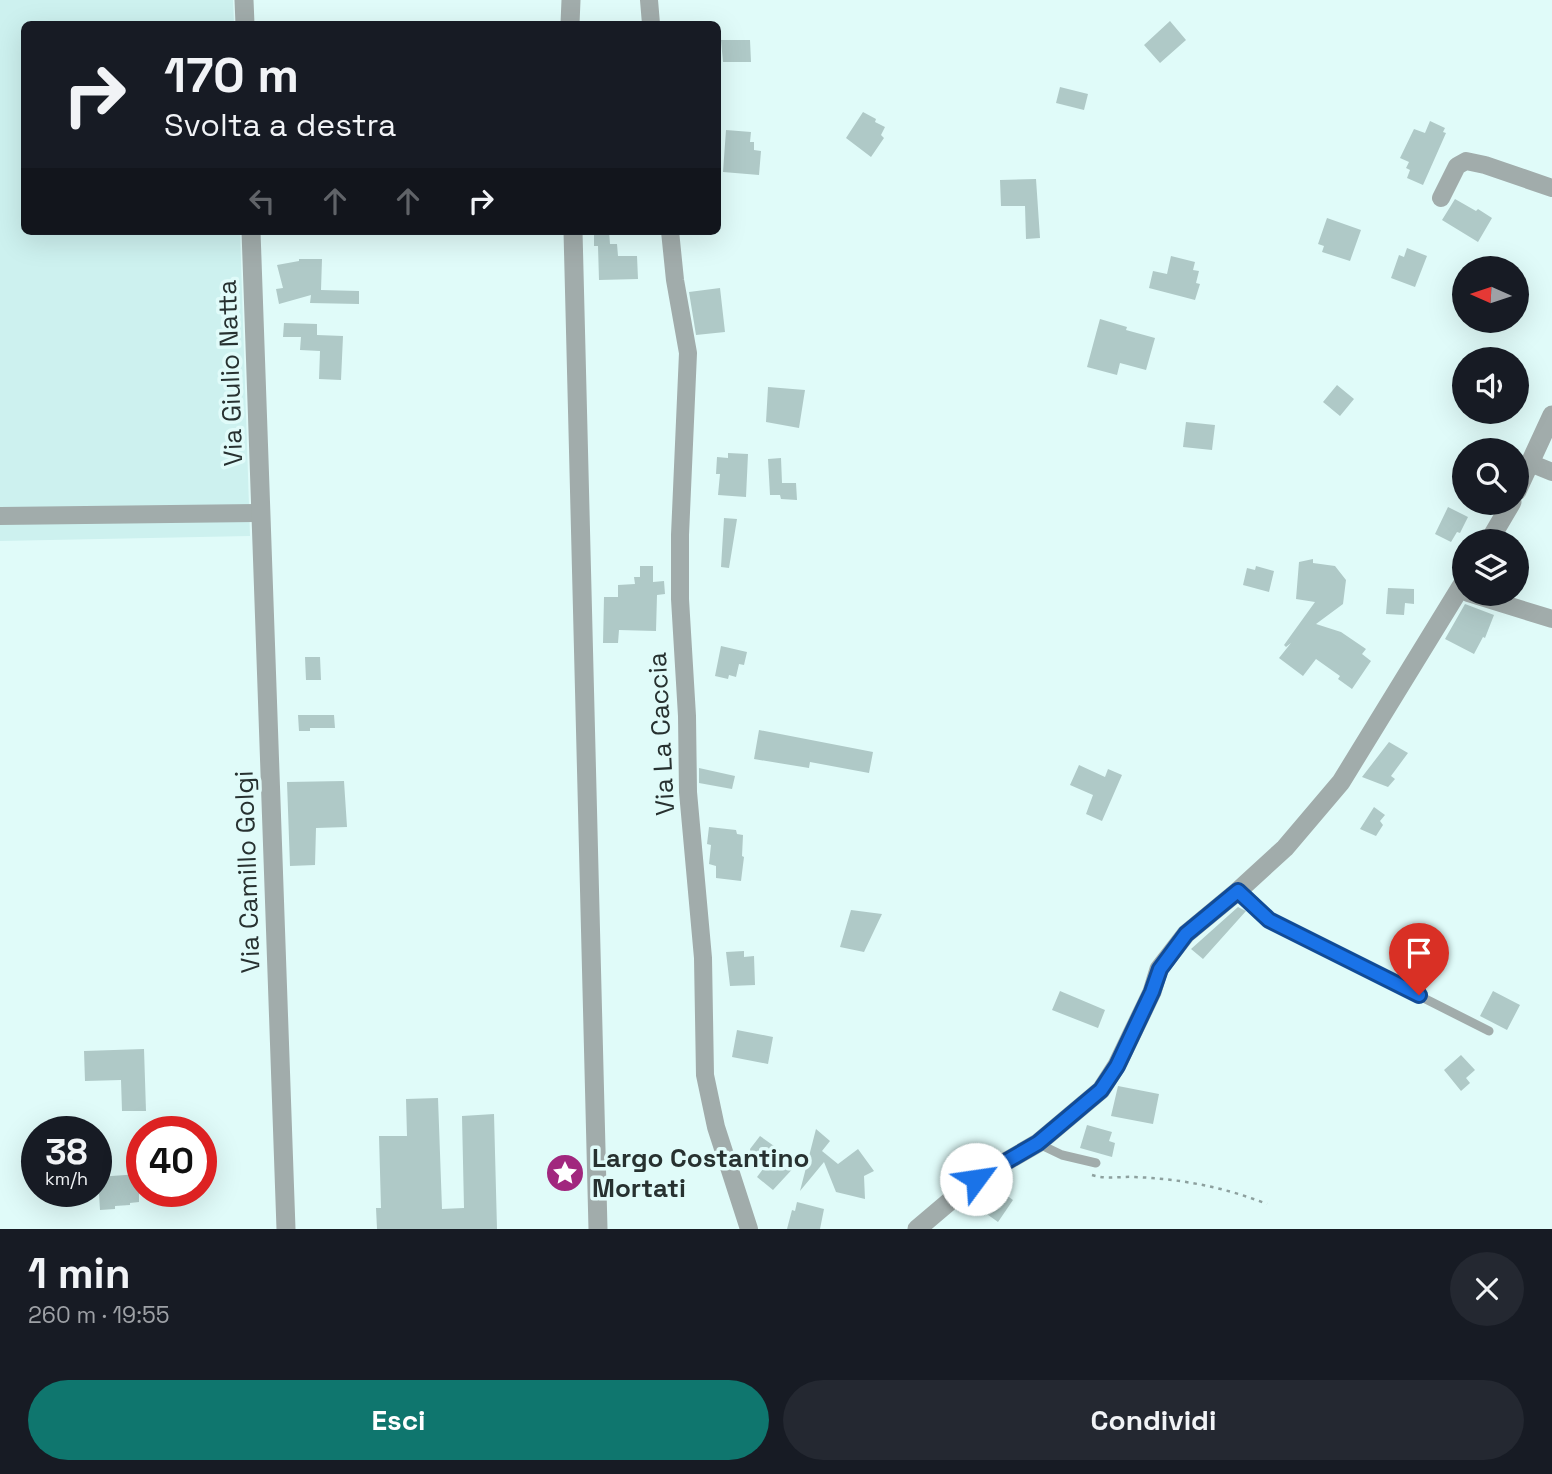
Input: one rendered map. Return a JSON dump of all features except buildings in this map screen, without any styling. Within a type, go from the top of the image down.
[{"type":"street","points":[[244,0],[245,21]]},
{"type":"street","points":[[570,21],[571,0]]},
{"type":"street","points":[[649,0],[651,21]]},
{"type":"street","points":[[1441,198],[1457,166],[1465,161],[1485,165],[1552,188]]},
{"type":"street","name":"Via Giulio Natta","points":[[251,235],[260,513]]},
{"type":"street","points":[[573,235],[598,1229]]},
{"type":"street","name":"Via La Caccia","points":[[670,235],[688,354],[680,599],[687,716],[688,792],[703,958],[705,1075],[716,1127],[748,1229]]},
{"type":"street","points":[[1552,415],[1530,463],[1552,472]]},
{"type":"street","points":[[0,516],[260,513]]},
{"type":"street","name":"Via Camillo Golgi","points":[[260,513],[286,1229]]},
{"type":"street","points":[[917,1229],[976,1179],[1038,1143],[1101,1090],[1117,1066],[1160,969],[1186,934],[1285,848],[1342,782],[1453,606]]},
{"type":"street","points":[[1514,606],[1552,619]]},
{"type":"lane","points":[[1238,891],[1269,920],[1489,1031]]},
{"type":"lane","points":[[1038,1143],[1062,1155],[1096,1163]]},
{"type":"path","points":[[1087,1174],[1105,1179],[1132,1177],[1207,1185],[1237,1192],[1267,1204]]},
{"type":"shaded area","points":[[0,0],[233,0],[234,21],[21,21],[21,235],[240,235],[250,536],[0,541]]},
{"type":"place","name":"Largo Costantino Mortati","points":[[565,1173]]},
{"type":"route","points":[[976,1179],[1038,1143],[1101,1090],[1117,1066],[1160,969],[1186,934],[1238,891],[1269,920],[1419,995]]}]
